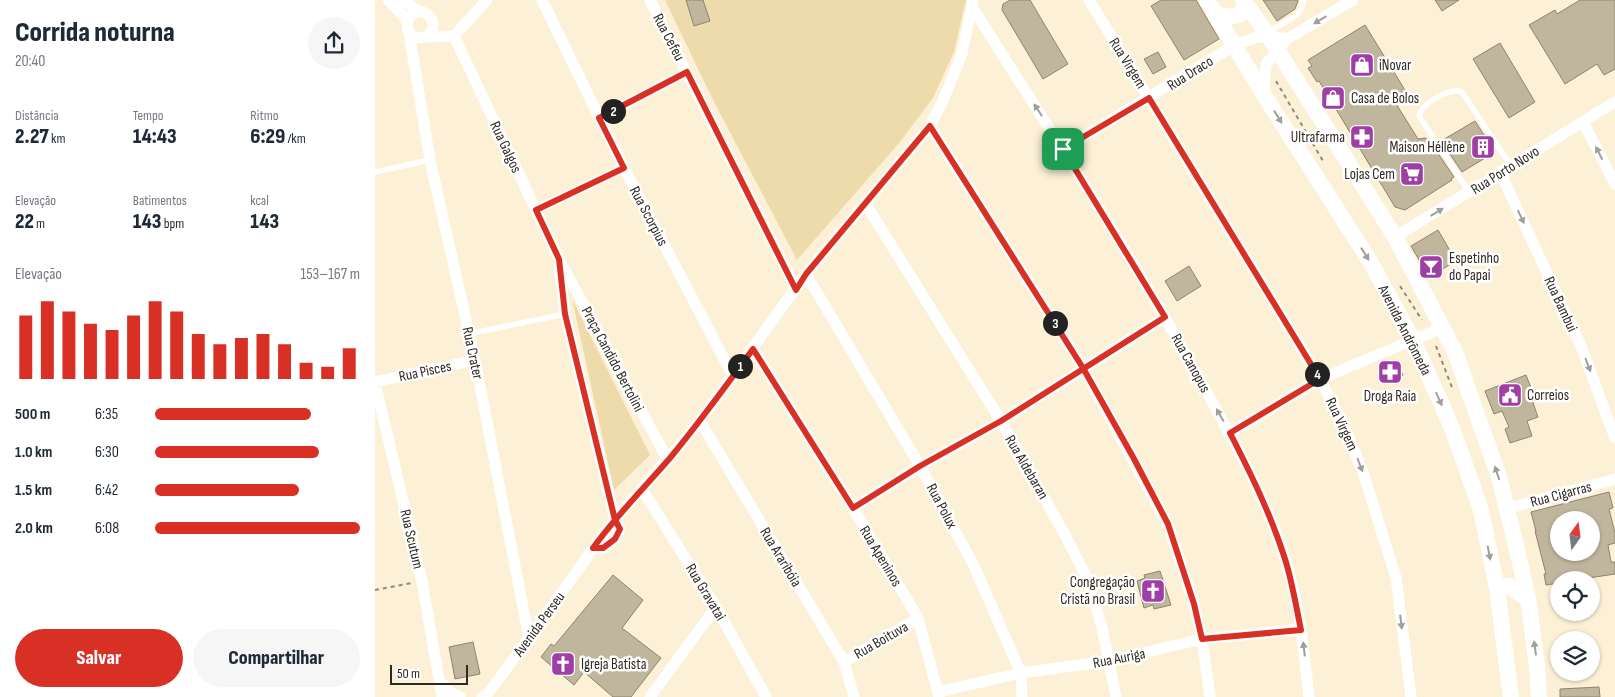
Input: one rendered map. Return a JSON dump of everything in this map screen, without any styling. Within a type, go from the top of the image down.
[{"type":"main road","points":[[1244,2],[1267,34],[1283,45],[1395,237],[1458,360],[1499,477],[1519,554],[1528,600],[1537,666],[1539,697]]},
{"type":"main road","points":[[1211,7],[1227,17],[1236,16],[1245,10],[1244,2]]},
{"type":"main road","name":"Avenida Andrômeda","points":[[1211,7],[1264,95],[1371,262],[1413,340],[1452,428],[1481,510],[1497,588],[1511,697]]},
{"type":"main road","points":[[1497,588],[1509,586],[1528,600]]},
{"type":"street","points":[[388,0],[407,20]]},
{"type":"street","points":[[402,0],[429,15],[433,21],[454,36]]},
{"type":"street","points":[[421,12],[414,13],[407,20],[406,24],[409,33],[413,36],[423,38],[454,36],[487,0]]},
{"type":"street","name":"Rua Scorpius","points":[[542,0],[624,168],[733,376]]},
{"type":"street","name":"Rua Cefeu","points":[[649,0],[796,290]]},
{"type":"street","name":"Rua Virgem","points":[[1089,0],[1320,379],[1345,428],[1363,472],[1396,578],[1411,697]]},
{"type":"street","points":[[1264,95],[1266,64],[1283,45],[1353,0]]},
{"type":"street","points":[[615,520],[700,421],[806,274],[930,126],[942,103],[961,54],[972,3]]},
{"type":"street","name":"Rua Canopus","points":[[972,3],[1165,317],[1252,475],[1270,515],[1286,561],[1301,630],[1309,697]]},
{"type":"street","points":[[423,38],[431,32],[433,21]]},
{"type":"street","name":"Rua Crater","points":[[409,33],[430,160],[475,360],[529,638]]},
{"type":"street","name":"Rua Draco","points":[[1063,149],[1235,45],[1267,34]]},
{"type":"street","name":"Rua Galgos","points":[[454,36],[559,259]]},
{"type":"street","name":"Rua Crater","points":[[416,69],[423,38]]},
{"type":"street","name":"Rua Porto Novo","points":[[1395,237],[1615,102]]},
{"type":"street","points":[[1583,122],[1615,184]]},
{"type":"street","points":[[930,126],[1083,368],[1168,524],[1194,604],[1202,639],[1210,697]]},
{"type":"street","name":"Rua Bambui","points":[[1505,169],[1581,346],[1615,438]]},
{"type":"street","name":"Rua Aldebaran","points":[[865,203],[1001,421],[1087,578],[1102,627],[1116,697]]},
{"type":"street","points":[[559,259],[565,314],[615,520]]},
{"type":"street","name":"Praça Candido Bertolini","points":[[559,259],[668,460]]},
{"type":"street","name":"Rua Polux","points":[[806,274],[920,466],[973,564],[1021,673],[1022,697]]},
{"type":"street","points":[[853,508],[920,466],[1001,421],[1165,317]]},
{"type":"street","points":[[1230,433],[1320,379],[1442,328]]},
{"type":"street","name":"Rua Apeninos","points":[[753,349],[853,508],[918,618],[938,694]]},
{"type":"street","name":"Rua Pisces","points":[[375,383],[475,360]]},
{"type":"street","name":"Rua Scutum","points":[[375,383],[422,581],[442,697]]},
{"type":"street","name":"Rua Araribóia","points":[[700,421],[844,662],[854,697]]},
{"type":"street","name":"Rua Cigarras","points":[[1506,509],[1615,479]]},
{"type":"street","name":"Rua Gravatai","points":[[642,489],[716,607],[766,697]]},
{"type":"street","name":"Avenida Perseu","points":[[484,697],[593,548],[603,548],[615,539],[620,529],[615,520]]},
{"type":"street","points":[[650,697],[716,607]]},
{"type":"street","name":"Rua Boituva","points":[[844,662],[918,618]]},
{"type":"street","name":"Rua Auriga","points":[[938,694],[1021,673],[1109,661],[1202,639],[1301,630]]},
{"type":"street","points":[[439,679],[450,692],[460,697]]},
{"type":"lane","points":[[1267,34],[1301,11],[1303,0]]},
{"type":"lane","points":[[599,118],[687,72]]},
{"type":"lane","points":[[1469,192],[1419,116],[1423,107],[1437,98],[1453,90],[1462,92],[1505,169]]},
{"type":"lane","points":[[375,172],[430,160]]},
{"type":"lane","points":[[536,210],[624,168]]},
{"type":"lane","points":[[469,334],[565,314]]},
{"type":"path","points":[[375,590],[422,581]]},
{"type":"shaded area","points":[[665,0],[966,0],[954,52],[933,98],[900,142],[797,260],[712,98]]},
{"type":"shaded area","points":[[572,299],[650,455],[614,490]]},
{"type":"building","points":[[686,0],[703,0],[710,21],[694,26]]},
{"type":"building","points":[[1010,0],[1030,0],[1068,64],[1043,79],[1002,10],[1003,4]]},
{"type":"building","points":[[1161,0],[1196,0],[1219,39],[1184,60],[1151,6]]},
{"type":"building","points":[[1263,0],[1298,1],[1295,9],[1277,21]]},
{"type":"building","points":[[1435,0],[1459,0],[1442,11]]},
{"type":"building","points":[[1580,0],[1615,0],[1615,69],[1604,75],[1597,64],[1565,84],[1529,25],[1555,10],[1557,14]]},
{"type":"building","points":[[1365,25],[1408,95],[1395,102],[1418,139],[1426,138],[1454,177],[1405,210],[1395,207],[1319,81],[1317,82],[1308,68],[1312,66],[1308,60]]},
{"type":"building","points":[[1500,43],[1535,102],[1509,118],[1473,59]]},
{"type":"building","points":[[1158,52],[1166,67],[1153,74],[1144,59]]},
{"type":"building","name":"Maison Héllène","points":[[1475,121],[1495,152],[1462,172],[1441,141]]},
{"type":"building","points":[[1438,230],[1456,261],[1429,277],[1411,246]]},
{"type":"building","points":[[1189,266],[1201,286],[1177,301],[1165,281]]},
{"type":"building","name":"Droga Raia","points":[[1396,362],[1403,375],[1385,382],[1378,369]]},
{"type":"building","points":[[1526,375],[1535,398],[1532,400],[1538,417],[1527,421],[1532,436],[1510,443],[1505,429],[1509,427],[1502,411],[1494,414],[1485,391]]},
{"type":"building","points":[[1609,492],[1613,508],[1609,509],[1615,533],[1615,543],[1608,545],[1611,562],[1615,562],[1615,574],[1600,576],[1600,571],[1550,571],[1550,584],[1546,585],[1544,574],[1546,574],[1531,512]]},
{"type":"building","name":"Congregação Cristã no Brasil","points":[[1160,571],[1171,605],[1154,609],[1153,605],[1144,608],[1137,581],[1145,578],[1144,575]]},
{"type":"building","points":[[613,575],[643,600],[622,628],[661,658],[631,697],[613,697],[584,672],[574,685],[541,657],[551,644],[554,646]]},
{"type":"building","points":[[473,642],[480,674],[455,679],[449,647]]},
{"type":"building","points":[[1599,687],[1600,697],[1560,697],[1560,689]]},
{"type":"place","name":"iNovar","points":[[1362,65]]},
{"type":"place","name":"Casa de Bolos","points":[[1333,98]]},
{"type":"place","name":"Ultrafarma","points":[[1362,137]]},
{"type":"place","name":"Maison Héllène","points":[[1483,147]]},
{"type":"place","name":"Lojas Cem","points":[[1412,174]]},
{"type":"place","name":"Espetinho do Papai","points":[[1431,267]]},
{"type":"place","name":"Droga Raia","points":[[1390,372]]},
{"type":"place","name":"Correios","points":[[1510,395]]},
{"type":"place","name":"Congregação Cristã no Brasil","points":[[1153,591]]},
{"type":"place","name":"Igreja Batista","points":[[563,664]]},
{"type":"route","points":[[1063,149],[1149,98],[1320,379],[1230,433],[1270,515],[1286,561],[1301,630],[1202,639],[1194,604],[1168,524],[1133,457],[1083,368],[930,126],[806,274],[796,290],[687,72],[599,118],[624,168],[536,210],[559,259],[565,314],[615,520],[620,529],[615,539],[603,548],[593,548],[607,529],[615,520],[642,489],[668,460],[700,421],[753,349],[853,508],[920,466],[1001,421],[1083,368],[1165,317],[1063,149]]}]
